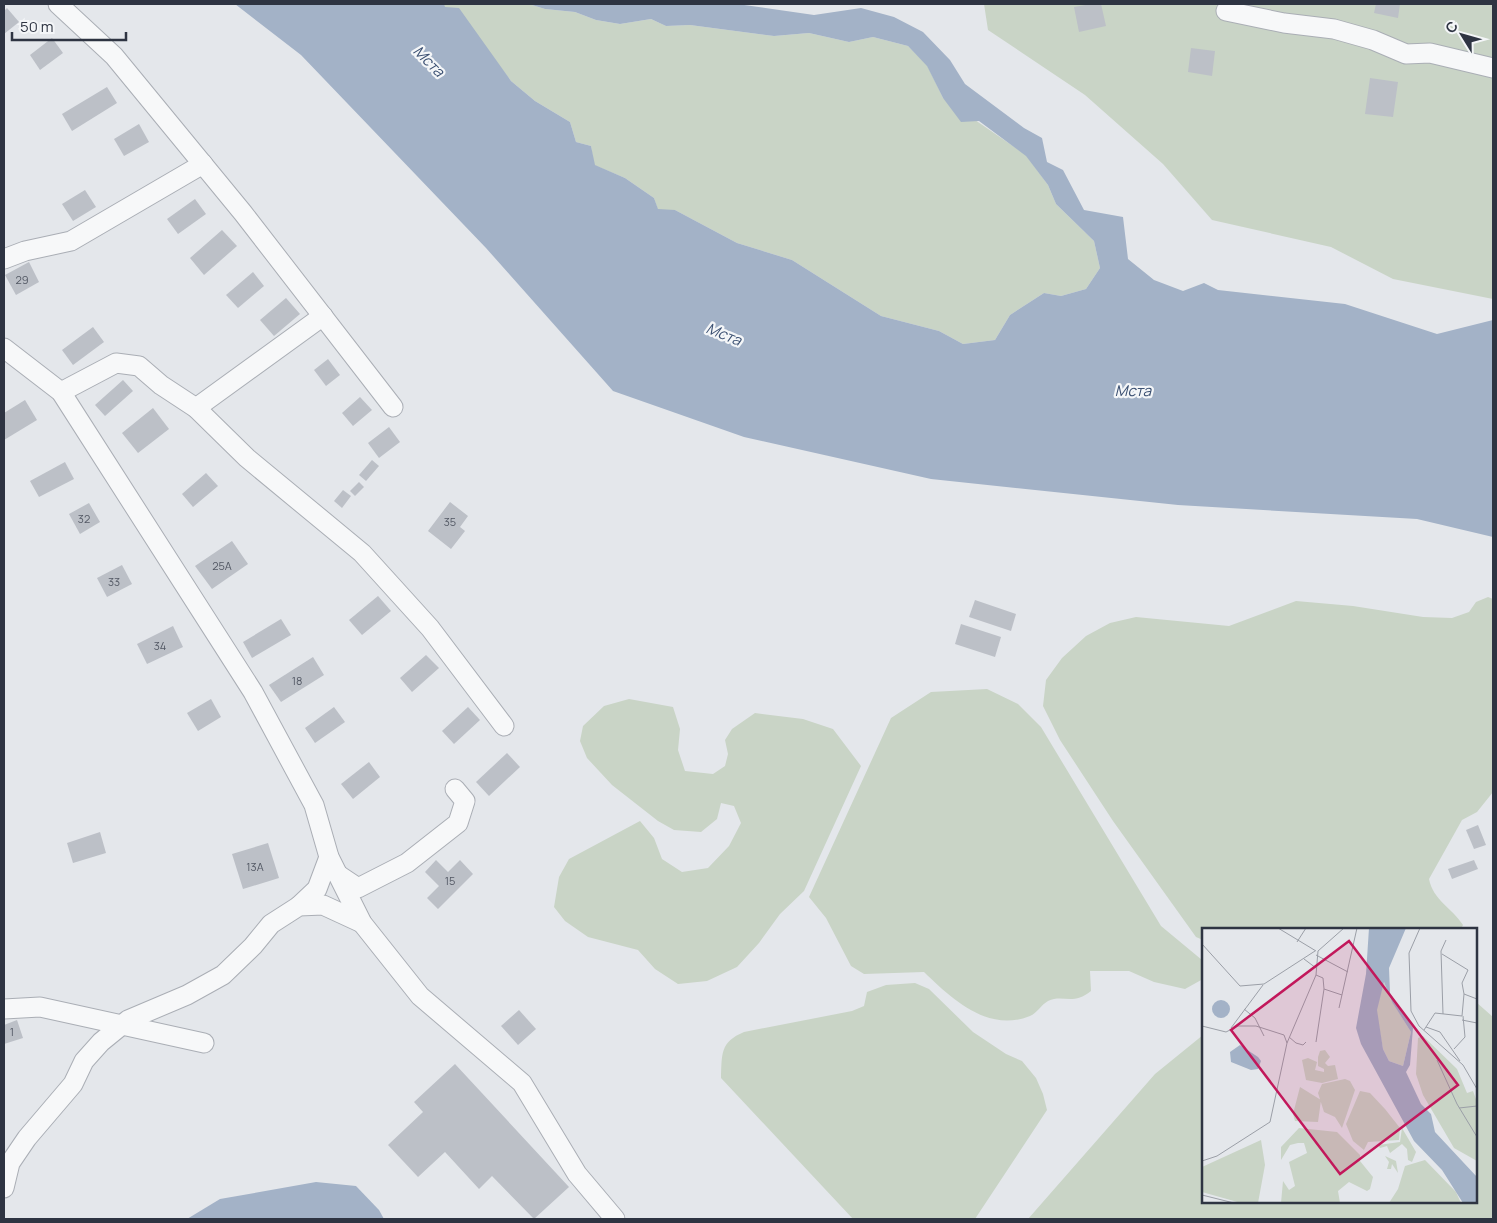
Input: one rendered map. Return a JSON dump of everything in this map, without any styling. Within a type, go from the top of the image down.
[{"type":"street","points":[[58,4],[114,56],[324,316],[393,407]]},
{"type":"street","points":[[1226,11],[1284,23],[1334,29],[1373,40],[1406,54],[1430,54],[1493,68]]},
{"type":"street","points":[[4,259],[25,251],[70,241],[203,164]]},
{"type":"street","points":[[196,408],[324,316]]},
{"type":"street","points":[[8,354],[61,392],[253,692],[314,805],[332,865],[362,923],[420,996],[522,1083],[577,1174],[615,1219]]},
{"type":"street","points":[[61,392],[116,363],[139,366],[161,385],[196,408],[247,458],[362,553],[430,628],[504,726]]},
{"type":"street","points":[[332,865],[358,888],[407,862],[458,823],[465,801],[455,789]]},
{"type":"street","points":[[4,1188],[10,1163],[27,1138],[73,1084],[84,1061],[101,1042],[121,1026],[152,1008],[187,995],[223,975],[253,946],[270,924],[299,906],[317,889],[332,865]]},
{"type":"street","points":[[299,906],[324,904],[362,923]]},
{"type":"street","points":[[4,1009],[40,1007],[204,1043]]},
{"type":"green space","points":[[444,4],[529,4],[545,9],[575,12],[596,20],[620,24],[651,19],[666,26],[690,25],[774,36],[809,33],[849,42],[873,37],[908,46],[927,65],[943,98],[1026,155],[1048,185],[1056,204],[1094,241],[1100,268],[1086,289],[1061,296],[1044,293],[1010,315],[995,340],[963,344],[939,331],[881,316],[792,260],[737,243],[675,210],[658,210],[654,198],[625,178],[594,165],[591,146],[576,142],[570,122],[535,101],[511,81],[490,53],[444,7]]},
{"type":"green space","points":[[984,4],[1493,4],[1493,299],[1393,279],[1331,247],[1212,220],[1163,164],[1085,95],[988,30]]},
{"type":"green space","points":[[1488,597],[1493,599],[1493,792],[1477,812],[1462,820],[1429,879],[1434,893],[1463,925],[1462,928],[1202,928],[1202,940],[1196,937],[1113,821],[1060,740],[1043,706],[1046,680],[1062,658],[1086,636],[1110,623],[1136,617],[1229,626],[1296,601],[1353,606],[1423,617],[1452,618],[1469,612],[1476,602]]},
{"type":"green space","points":[[987,689],[1018,704],[1041,727],[1161,926],[1202,960],[1202,980],[1185,989],[1154,982],[1129,971],[1090,971],[1091,991],[1085,995],[1073,999],[1053,999],[1030,1016],[1015,1020],[1000,1020],[985,1017],[972,1011],[946,993],[924,972],[864,974],[851,966],[826,918],[809,897],[891,718],[931,692]]},
{"type":"green space","points":[[629,699],[673,707],[680,729],[678,750],[685,771],[713,774],[725,766],[728,754],[725,740],[732,729],[755,713],[803,719],[833,729],[861,766],[804,891],[780,914],[759,943],[737,967],[707,981],[678,984],[655,969],[638,950],[588,937],[565,921],[554,907],[559,877],[569,859],[640,821],[654,838],[662,859],[682,872],[708,868],[729,846],[741,823],[734,806],[721,803],[717,819],[701,832],[674,830],[658,821],[612,785],[587,758],[580,741],[583,726],[604,706]]},
{"type":"green space","points":[[915,983],[929,989],[973,1032],[1006,1054],[1022,1061],[1036,1078],[1047,1110],[975,1219],[853,1219],[721,1078],[722,1056],[730,1040],[744,1032],[852,1011],[864,1006],[867,992],[886,985]]},
{"type":"green space","points":[[1477,1003],[1493,1017],[1493,1219],[1028,1219],[1155,1074],[1202,1036],[1202,1203],[1477,1203]]},
{"type":"water","name":"Мста","points":[[235,4],[444,4],[445,7],[459,8],[511,81],[535,101],[570,122],[576,142],[591,146],[595,165],[625,178],[654,198],[658,209],[675,210],[737,243],[792,260],[881,316],[939,331],[963,344],[995,340],[1010,315],[1044,293],[1061,296],[1086,289],[1100,268],[1094,241],[1056,204],[1048,185],[1026,156],[979,121],[961,122],[943,98],[927,66],[908,46],[873,37],[849,42],[809,33],[774,36],[690,25],[666,26],[651,19],[620,24],[596,20],[575,12],[545,9],[529,4],[737,4],[814,15],[861,8],[894,17],[923,32],[950,60],[965,84],[1024,128],[1042,138],[1047,162],[1063,170],[1084,210],[1123,217],[1128,259],[1154,280],[1183,291],[1204,283],[1218,290],[1345,304],[1437,334],[1493,320],[1493,537],[1417,519],[1178,505],[931,479],[744,437],[613,391],[486,248],[301,55]]},
{"type":"water","points":[[316,1182],[356,1186],[379,1210],[384,1219],[187,1219],[220,1199]]},
{"type":"building","points":[[1101,4],[1106,26],[1079,32],[1074,7]]},
{"type":"building","points":[[1376,4],[1400,4],[1398,18],[1374,13]]},
{"type":"building","points":[[7,8],[19,22],[4,34],[4,11]]},
{"type":"building","points":[[52,38],[63,53],[40,70],[30,55]]},
{"type":"building","points":[[1191,48],[1215,51],[1212,76],[1188,72]]},
{"type":"building","points":[[1370,78],[1398,82],[1393,117],[1365,114]]},
{"type":"building","points":[[107,87],[117,103],[72,131],[62,114]]},
{"type":"building","points":[[139,124],[149,142],[124,156],[114,139]]},
{"type":"building","points":[[85,190],[96,207],[73,221],[62,204]]},
{"type":"building","points":[[195,199],[206,214],[178,234],[167,219]]},
{"type":"building","points":[[222,230],[237,246],[204,275],[190,258]]},
{"type":"building","points":[[29,262],[39,282],[16,295],[5,275]]},
{"type":"building","points":[[253,272],[264,286],[238,308],[226,295]]},
{"type":"building","points":[[286,298],[300,314],[274,336],[260,320]]},
{"type":"building","points":[[93,327],[104,342],[73,365],[62,350]]},
{"type":"building","points":[[328,359],[340,375],[326,386],[314,370]]},
{"type":"building","points":[[123,380],[133,391],[105,416],[95,405]]},
{"type":"building","points":[[360,397],[372,410],[353,426],[342,413]]},
{"type":"building","points":[[25,400],[37,420],[4,440],[4,413]]},
{"type":"building","points":[[153,408],[169,429],[138,453],[122,433]]},
{"type":"building","points":[[389,427],[400,442],[379,458],[368,443]]},
{"type":"building","points":[[372,460],[379,466],[366,481],[359,475]]},
{"type":"building","points":[[65,462],[74,479],[39,497],[30,481]]},
{"type":"building","points":[[206,473],[218,486],[193,507],[182,494]]},
{"type":"building","points":[[359,482],[364,487],[355,496],[350,491]]},
{"type":"building","points":[[343,490],[351,496],[342,508],[334,501]]},
{"type":"building","points":[[450,502],[468,516],[460,527],[465,531],[451,549],[428,531]]},
{"type":"building","points":[[89,503],[100,522],[80,534],[69,514]]},
{"type":"building","points":[[232,541],[248,564],[212,589],[195,566]]},
{"type":"building","points":[[122,565],[132,584],[107,597],[97,578]]},
{"type":"building","points":[[378,596],[391,611],[362,635],[349,620]]},
{"type":"building","points":[[975,600],[1016,614],[1011,631],[969,617]]},
{"type":"building","points":[[281,619],[291,635],[252,658],[243,642]]},
{"type":"building","points":[[961,624],[1001,637],[995,657],[955,644]]},
{"type":"building","points":[[173,626],[183,647],[147,664],[137,644]]},
{"type":"building","points":[[426,655],[439,668],[412,692],[400,678]]},
{"type":"building","points":[[313,657],[324,675],[281,702],[269,685]]},
{"type":"building","points":[[211,699],[221,717],[198,731],[187,713]]},
{"type":"building","points":[[334,707],[345,722],[315,743],[305,728]]},
{"type":"building","points":[[468,707],[480,720],[454,744],[442,731]]},
{"type":"building","points":[[507,753],[520,767],[489,796],[476,782]]},
{"type":"building","points":[[369,762],[380,777],[353,799],[341,784]]},
{"type":"building","points":[[1478,825],[1486,845],[1474,849],[1466,830]]},
{"type":"building","points":[[100,832],[106,853],[73,863],[67,843]]},
{"type":"building","points":[[268,843],[279,878],[243,889],[232,854]]},
{"type":"building","points":[[436,860],[448,872],[460,860],[473,874],[438,909],[427,898],[439,886],[425,872]]},
{"type":"building","points":[[1474,860],[1478,869],[1452,879],[1448,869]]},
{"type":"building","points":[[519,1010],[536,1029],[518,1045],[501,1026]]},
{"type":"building","points":[[17,1020],[23,1038],[4,1044],[4,1025]]},
{"type":"building","points":[[455,1064],[569,1187],[534,1219],[492,1176],[479,1189],[445,1152],[418,1177],[388,1145],[423,1112],[414,1102]]}]
